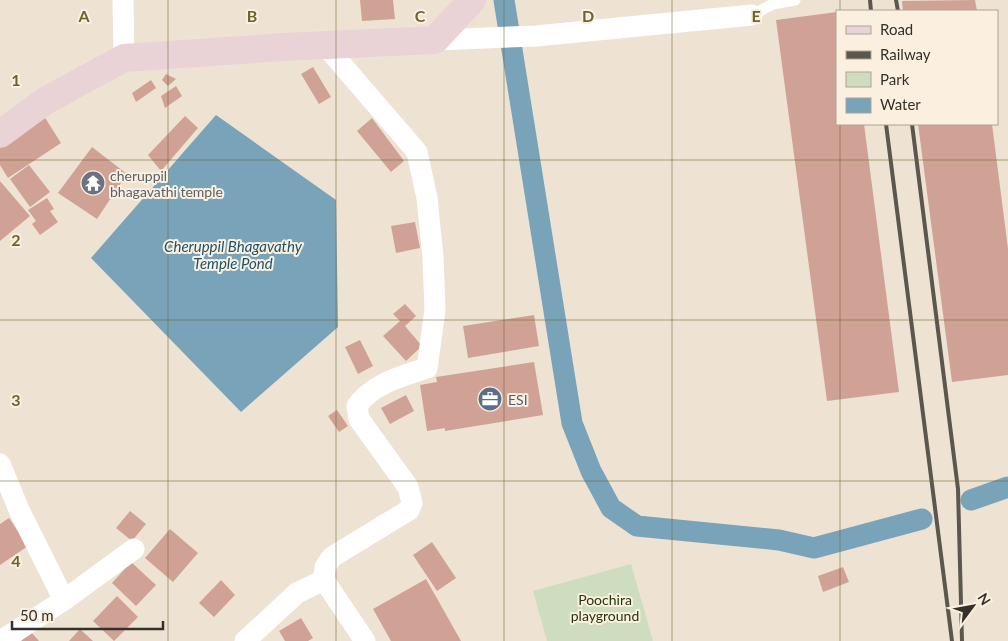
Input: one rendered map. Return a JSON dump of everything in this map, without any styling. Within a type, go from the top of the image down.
[{"type":"street","points":[[123,0],[124,58]]},
{"type":"street","points":[[436,40],[472,0]]},
{"type":"street","points":[[0,134],[45,101],[124,58],[324,45],[536,36],[752,15]]},
{"type":"street","points":[[324,45],[417,152],[427,198],[435,310],[427,368],[399,377],[364,395],[357,406],[360,420],[408,487],[412,503],[409,510],[332,557],[325,566],[324,580],[365,641]]},
{"type":"street","points":[[0,464],[20,512],[64,600]]},
{"type":"street","points":[[1,641],[64,600],[134,549]]},
{"type":"street","points":[[245,641],[297,593],[324,580]]},
{"type":"lane","points":[[752,15],[773,4],[795,0]]},
{"type":"green space","name":"Poochira playground","points":[[631,564],[653,641],[547,641],[533,591]]},
{"type":"water","name":"Cheruppil Bhagavathy Temple Pond","points":[[216,115],[336,200],[338,327],[241,412],[91,258]]},
{"type":"building","points":[[360,0],[393,0],[395,19],[362,21]]},
{"type":"building","points":[[975,0],[977,10],[903,10],[902,1]]},
{"type":"building","points":[[836,12],[836,125],[864,125],[899,392],[827,401],[776,20]]},
{"type":"building","points":[[313,67],[331,97],[319,104],[301,74]]},
{"type":"building","points":[[166,74],[176,79],[168,86],[162,80]]},
{"type":"building","points":[[151,80],[156,88],[136,102],[132,93]]},
{"type":"building","points":[[176,86],[182,96],[165,108],[161,96]]},
{"type":"building","points":[[44,116],[61,143],[8,178],[0,165],[0,145]]},
{"type":"building","points":[[185,116],[198,128],[161,171],[148,155]]},
{"type":"building","points":[[372,118],[404,161],[391,172],[357,131]]},
{"type":"building","points":[[918,125],[992,125],[1008,249],[1008,375],[952,382]]},
{"type":"building","name":"cheruppil bhagavathi temple","points":[[92,147],[127,174],[97,219],[58,193]]},
{"type":"building","points":[[29,165],[50,192],[30,207],[10,179]]},
{"type":"building","points":[[0,181],[30,216],[0,241]]},
{"type":"building","points":[[47,198],[54,209],[50,211],[58,222],[40,235],[32,224],[36,221],[28,210]]},
{"type":"building","points":[[415,222],[420,248],[396,253],[391,226]]},
{"type":"building","points":[[405,304],[416,316],[405,326],[422,346],[406,361],[383,336],[400,321],[393,314]]},
{"type":"building","points":[[534,315],[539,346],[468,358],[463,326]]},
{"type":"building","points":[[360,340],[373,366],[358,374],[345,347]]},
{"type":"building","name":"ESI","points":[[534,362],[543,415],[445,431],[445,428],[427,431],[420,385],[437,382],[436,377]]},
{"type":"building","points":[[406,395],[414,411],[390,424],[381,408]]},
{"type":"building","points":[[337,410],[348,426],[339,432],[328,416]]},
{"type":"building","points":[[130,511],[146,524],[132,541],[116,528]]},
{"type":"building","points":[[9,518],[28,546],[0,565],[0,524]]},
{"type":"building","points":[[170,529],[198,553],[173,582],[145,558]]},
{"type":"building","points":[[432,542],[456,578],[437,591],[413,555]]},
{"type":"building","points":[[131,562],[156,585],[136,606],[112,583]]},
{"type":"building","points":[[843,567],[849,582],[823,592],[818,576]]},
{"type":"building","points":[[426,579],[461,641],[391,641],[373,609]]},
{"type":"building","points":[[221,580],[235,595],[214,617],[199,603]]},
{"type":"building","points":[[117,596],[138,617],[114,641],[93,621]]},
{"type":"building","points":[[301,618],[313,638],[308,641],[285,641],[279,631]]},
{"type":"building","points":[[80,629],[93,641],[69,641]]},
{"type":"building","points":[[31,632],[39,641],[21,641]]},
{"type":"waterway","points":[[504,0],[572,423],[591,471],[611,508],[637,526],[779,540],[814,548],[922,519]]},
{"type":"waterway","points":[[971,500],[1008,487]]},
{"type":"railway","points":[[870,0],[871,10]]},
{"type":"railway","points":[[896,0],[898,10]]},
{"type":"railway","points":[[886,125],[952,641]]},
{"type":"railway","points":[[912,125],[958,489],[962,641]]},
{"type":"place","name":"cheruppil bhagavathi temple","points":[[93,183]]},
{"type":"place","name":"ESI","points":[[490,399]]}]
